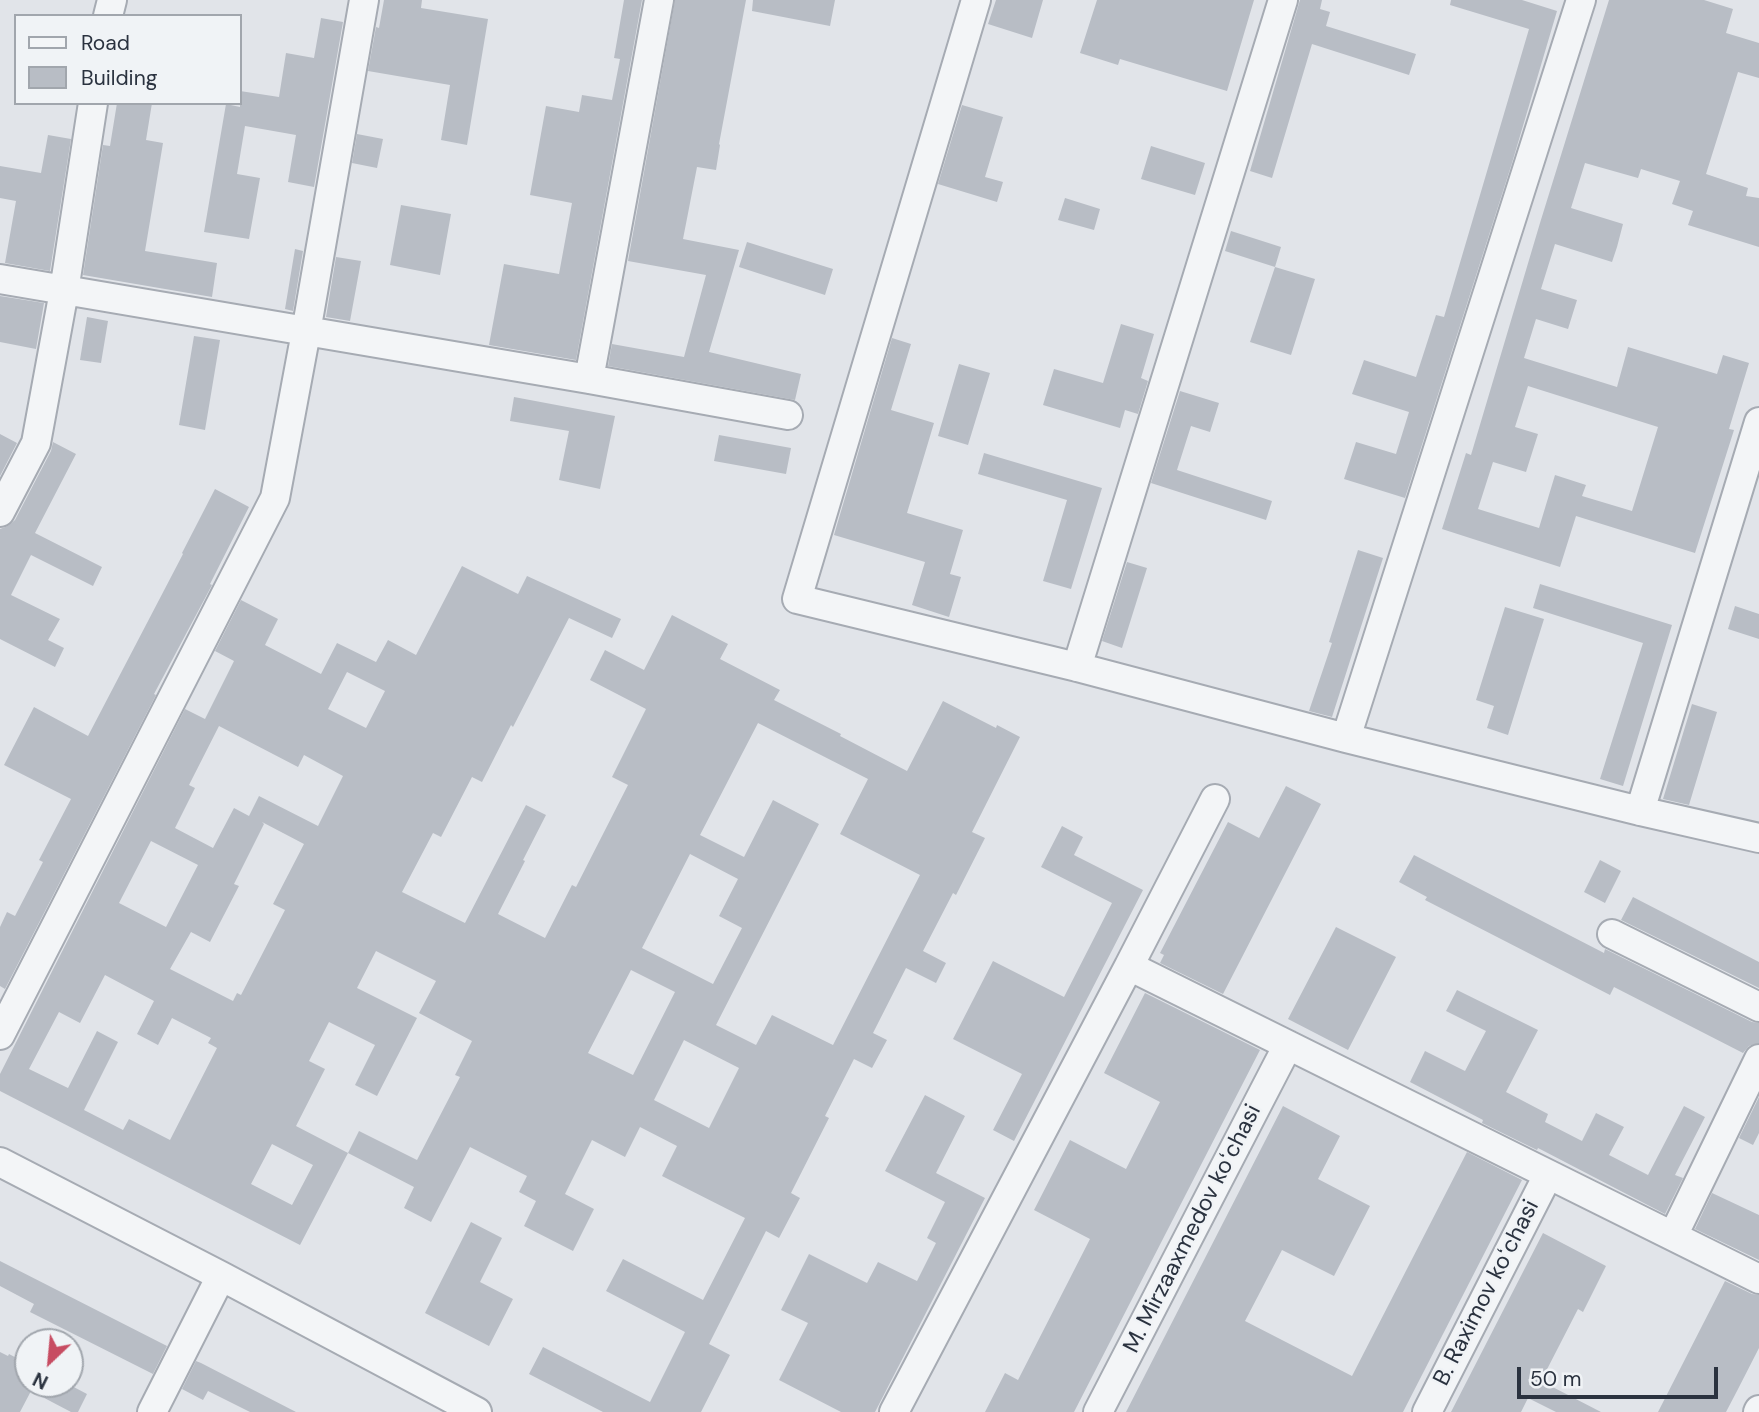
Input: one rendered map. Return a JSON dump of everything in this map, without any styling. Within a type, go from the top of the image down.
[{"type":"street","points":[[0,1035],[275,498],[364,0]]},
{"type":"street","points":[[589,379],[659,0]]},
{"type":"street","points":[[976,0],[797,599],[1077,667],[1346,738],[1759,838]]},
{"type":"street","points":[[1077,667],[1283,0]]},
{"type":"street","points":[[1346,738],[1581,0]]},
{"type":"street","points":[[0,512],[36,443],[64,291],[93,105]]},
{"type":"street","points":[[0,279],[788,415]]},
{"type":"street","points":[[1640,811],[1759,422]]},
{"type":"street","points":[[894,1412],[1215,799]]},
{"type":"street","points":[[1612,934],[1759,1007]]},
{"type":"street","points":[[1129,966],[1759,1279]]},
{"type":"street","name":"M. Mirzaaxmedov koʻchasi","points":[[1098,1412],[1288,1045]]},
{"type":"street","points":[[1673,1236],[1759,1059]]},
{"type":"street","points":[[2,1168],[221,1276],[431,1401],[477,1412]]},
{"type":"street","name":"B. Raximov koʻchasi","points":[[1427,1412],[1548,1175]]},
{"type":"street","points":[[152,1412],[221,1276]]},
{"type":"building","points":[[384,0],[422,0],[421,8],[488,19],[467,145],[441,140],[450,85],[368,71]]},
{"type":"building","points":[[624,0],[642,0],[576,360],[489,345],[504,264],[559,274],[572,203],[530,195],[546,106],[579,112],[582,95],[612,100],[620,59],[614,58]]},
{"type":"building","points":[[675,0],[746,0],[716,170],[697,167],[683,239],[739,250],[709,352],[801,374],[795,400],[608,366],[612,344],[684,357],[706,275],[628,261]]},
{"type":"building","points":[[753,0],[835,0],[830,26],[752,11]]},
{"type":"building","points":[[996,0],[1043,0],[1032,38],[988,24]]},
{"type":"building","points":[[1097,0],[1254,0],[1227,91],[1120,59],[1118,65],[1080,53]]},
{"type":"building","points":[[1300,0],[1322,0],[1320,9],[1330,12],[1326,26],[1416,54],[1409,75],[1312,44],[1272,178],[1250,171]]},
{"type":"building","points":[[1451,0],[1522,0],[1557,11],[1512,163],[1405,498],[1344,479],[1356,442],[1396,454],[1409,412],[1352,394],[1364,360],[1416,377],[1436,315],[1444,317],[1529,29],[1450,5]]},
{"type":"building","points":[[1609,0],[1704,0],[1733,9],[1726,33],[1759,43],[1759,78],[1738,72],[1706,174],[1748,188],[1746,196],[1759,198],[1759,247],[1688,225],[1693,211],[1672,204],[1680,181],[1641,169],[1638,178],[1585,163],[1571,208],[1623,224],[1617,247],[1612,262],[1555,244],[1541,289],[1577,300],[1568,329],[1536,319],[1524,358],[1617,387],[1628,347],[1717,374],[1723,355],[1749,363],[1729,429],[1734,430],[1695,553],[1576,516],[1560,567],[1442,529],[1466,453],[1471,455]],"holes":[[[1528,386],[1658,427],[1632,511],[1582,496],[1586,485],[1555,475],[1539,528],[1478,509],[1493,462],[1526,472],[1538,434],[1515,427]]]},
{"type":"building","points":[[321,18],[343,22],[314,187],[288,182],[296,135],[245,126],[237,174],[260,178],[249,239],[204,232],[226,105],[240,107],[242,91],[279,97],[286,53],[314,58]]},
{"type":"building","points":[[117,105],[152,105],[146,140],[163,143],[145,251],[217,263],[212,297],[83,275],[103,145],[110,146]]},
{"type":"building","points":[[962,105],[1003,117],[985,177],[1003,182],[997,202],[938,184]]},
{"type":"building","points":[[357,134],[383,139],[377,168],[352,163]]},
{"type":"building","points":[[48,135],[71,139],[50,271],[5,263],[16,201],[0,198],[0,166],[41,173]]},
{"type":"building","points":[[1151,146],[1205,163],[1195,195],[1141,179]]},
{"type":"building","points":[[1065,198],[1100,209],[1094,230],[1058,220]]},
{"type":"building","points":[[401,205],[451,214],[440,275],[390,265]]},
{"type":"building","points":[[1231,231],[1281,247],[1275,267],[1225,251]]},
{"type":"building","points":[[747,242],[833,269],[825,295],[739,267]]},
{"type":"building","points":[[295,249],[303,251],[293,311],[285,309]]},
{"type":"building","points":[[336,257],[361,261],[350,321],[326,317]]},
{"type":"building","points":[[1275,267],[1315,279],[1291,355],[1250,342]]},
{"type":"building","points":[[0,296],[44,303],[36,349],[0,342]]},
{"type":"building","points":[[87,317],[108,321],[101,363],[80,360]]},
{"type":"building","points":[[1121,324],[1154,334],[1141,378],[1148,381],[1138,414],[1125,410],[1120,428],[1043,405],[1054,369],[1103,383]]},
{"type":"building","points":[[194,336],[220,340],[205,430],[179,425]]},
{"type":"building","points":[[892,338],[911,344],[891,410],[934,423],[907,513],[963,530],[950,574],[961,577],[949,617],[912,605],[925,562],[834,535]]},
{"type":"building","points":[[959,364],[990,373],[968,445],[938,436]]},
{"type":"building","points":[[1180,391],[1219,403],[1210,432],[1191,426],[1177,470],[1272,501],[1266,520],[1151,483]]},
{"type":"building","points":[[514,397],[615,416],[600,489],[559,480],[569,431],[510,421]]},
{"type":"building","points":[[0,434],[17,443],[0,476]]},
{"type":"building","points":[[719,435],[791,448],[786,474],[714,461]]},
{"type":"building","points":[[53,442],[76,454],[35,533],[102,567],[93,586],[31,555],[11,595],[60,619],[48,640],[64,648],[55,667],[0,639],[0,529],[15,520],[51,451]]},
{"type":"building","points":[[984,453],[1102,488],[1071,589],[1043,581],[1067,500],[978,474]]},
{"type":"building","points":[[215,489],[249,507],[210,584],[212,585],[5,989],[0,986],[0,927],[7,912],[15,916],[43,862],[39,860],[71,799],[4,765],[34,707],[88,736]]},
{"type":"building","points":[[1358,550],[1383,558],[1332,717],[1309,711],[1332,643],[1329,642]]},
{"type":"building","points":[[1127,562],[1147,568],[1122,648],[1102,641]]},
{"type":"building","points":[[462,566],[518,594],[527,576],[621,619],[612,638],[569,618],[482,782],[472,777],[441,837],[433,833],[402,892],[465,923],[526,805],[546,815],[498,914],[545,938],[572,885],[576,887],[628,785],[612,777],[646,709],[590,680],[605,650],[644,670],[672,615],[728,644],[720,659],[780,690],[774,700],[907,771],[943,701],[1020,737],[972,832],[985,838],[923,951],[946,963],[936,983],[906,968],[873,1033],[887,1040],[872,1068],[854,1059],[825,1116],[829,1118],[791,1193],[800,1198],[779,1238],[766,1231],[709,1344],[730,1355],[701,1412],[603,1412],[529,1374],[543,1347],[650,1402],[685,1332],[606,1291],[623,1259],[703,1300],[745,1218],[662,1176],[677,1146],[640,1127],[625,1157],[592,1140],[565,1194],[594,1209],[573,1251],[524,1226],[536,1201],[519,1192],[527,1176],[470,1147],[431,1222],[404,1208],[414,1187],[348,1153],[300,1245],[0,1091],[0,1074],[185,709],[205,719],[234,661],[215,651],[241,600],[278,619],[265,645],[321,674],[337,643],[376,662],[388,640],[416,655]],"holes":[[[347,672],[385,691],[366,728],[328,709]],[[758,723],[868,779],[840,834],[920,875],[833,1045],[772,1015],[756,1045],[716,1025],[819,824],[773,800],[744,857],[700,835]],[[219,726],[298,767],[304,755],[343,776],[318,826],[259,796],[249,816],[234,808],[213,848],[175,828],[195,788],[189,785]],[[262,822],[304,844],[273,904],[285,910],[241,995],[237,993],[233,1001],[170,969],[191,932],[210,942],[239,886],[234,884],[264,824]],[[151,841],[198,865],[166,927],[119,903]],[[690,854],[738,879],[719,916],[742,928],[713,984],[642,948]],[[376,951],[436,981],[419,1013],[472,1041],[455,1075],[460,1077],[417,1160],[359,1131],[348,1153],[296,1126],[325,1069],[309,1061],[329,1022],[375,1045],[355,1085],[377,1096],[417,1018],[357,988]],[[631,970],[675,992],[633,1075],[588,1053]],[[105,975],[154,1001],[137,1034],[158,1045],[172,1018],[211,1038],[208,1043],[217,1048],[170,1140],[129,1119],[123,1130],[84,1110],[118,1042],[97,1031],[68,1088],[29,1069],[59,1012],[80,1023]],[[684,1040],[739,1068],[709,1128],[654,1100]],[[272,1144],[313,1165],[292,1205],[251,1184]]]},
{"type":"building","points":[[1540,584],[1672,625],[1623,786],[1600,779],[1643,643],[1533,608]]},
{"type":"building","points":[[1735,606],[1759,614],[1759,639],[1728,629]]},
{"type":"building","points":[[1505,607],[1544,619],[1508,735],[1487,728],[1494,706],[1476,700]]},
{"type":"building","points":[[1692,704],[1717,712],[1689,805],[1663,799]]},
{"type":"building","points":[[1286,786],[1321,804],[1223,994],[1160,963],[1164,955],[1160,953],[1228,822],[1259,838]]},
{"type":"building","points":[[1062,826],[1083,837],[1074,855],[1143,890],[1014,1141],[993,1130],[1022,1074],[953,1039],[993,961],[1064,997],[1112,903],[1041,867]]},
{"type":"building","points":[[1414,855],[1604,953],[1605,949],[1752,1022],[1759,1023],[1759,1043],[1749,1046],[1743,1053],[1614,987],[1610,995],[1425,900],[1427,897],[1399,882]]},
{"type":"building","points":[[1600,860],[1621,871],[1605,903],[1584,892]]},
{"type":"building","points":[[1633,897],[1759,962],[1759,988],[1621,920]]},
{"type":"building","points":[[1336,927],[1396,957],[1348,1050],[1288,1019]]},
{"type":"building","points":[[1457,990],[1538,1030],[1506,1092],[1548,1114],[1545,1122],[1582,1141],[1596,1113],[1624,1127],[1609,1155],[1648,1175],[1684,1106],[1705,1117],[1675,1175],[1683,1178],[1665,1214],[1538,1148],[1537,1150],[1482,1123],[1483,1120],[1410,1082],[1425,1051],[1465,1071],[1486,1031],[1446,1011]]},
{"type":"building","points":[[1145,993],[1260,1050],[1074,1412],[985,1412],[1005,1373],[1018,1380],[1090,1239],[1034,1210],[1070,1140],[1126,1169],[1160,1102],[1104,1073]]},
{"type":"building","points":[[925,1095],[965,1116],[936,1173],[985,1198],[875,1412],[841,1412],[779,1380],[808,1323],[781,1310],[809,1254],[867,1283],[878,1262],[917,1281],[936,1243],[927,1238],[945,1202],[885,1171]]},
{"type":"building","points":[[1759,1097],[1759,1133],[1753,1145],[1739,1138]]},
{"type":"building","points":[[1283,1106],[1340,1136],[1318,1179],[1370,1206],[1334,1276],[1282,1250],[1245,1321],[1352,1376],[1467,1152],[1522,1180],[1403,1412],[1126,1412]]},
{"type":"building","points":[[1712,1193],[1759,1215],[1759,1260],[1695,1229]]},
{"type":"building","points":[[471,1222],[502,1238],[480,1282],[513,1299],[489,1346],[425,1313]]},
{"type":"building","points":[[1543,1233],[1606,1266],[1583,1312],[1578,1309],[1541,1381],[1601,1412],[1556,1412],[1528,1398],[1521,1412],[1451,1412]]},
{"type":"building","points":[[0,1261],[167,1346],[153,1374],[84,1339],[84,1328],[62,1328],[30,1312],[34,1304],[0,1286]]},
{"type":"building","points":[[1725,1281],[1759,1295],[1759,1348],[1726,1412],[1658,1412]]},
{"type":"building","points":[[0,1352],[14,1357],[14,1398],[27,1398],[20,1412],[0,1412]]},
{"type":"building","points":[[196,1361],[296,1412],[250,1412],[208,1391],[203,1400],[182,1389]]},
{"type":"building","points":[[84,1392],[87,1394],[78,1412],[71,1412],[44,1398],[84,1398]]}]
